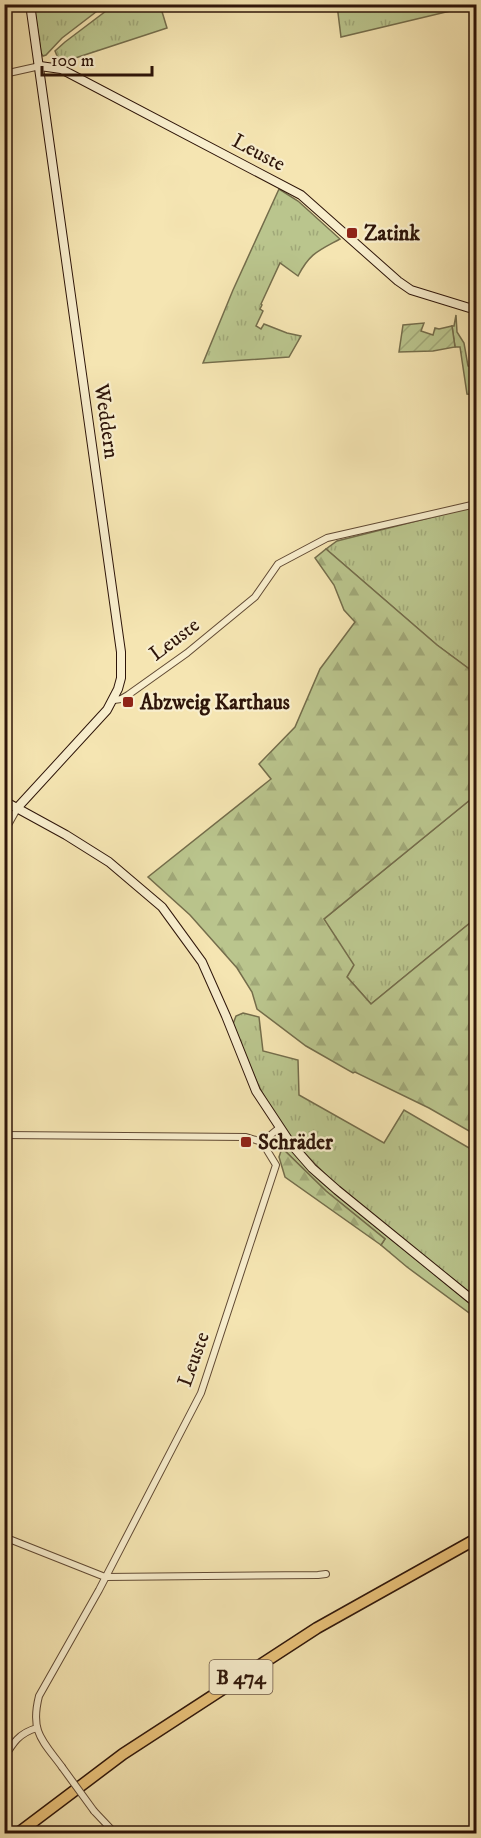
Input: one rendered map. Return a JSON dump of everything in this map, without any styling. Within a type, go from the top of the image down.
[{"type":"highway","name":"B 474","points":[[17,1833],[123,1754],[317,1628],[477,1539]]},
{"type":"street","name":"Weddern","points":[[18,807],[96,723],[114,700],[120,678],[121,652],[30,4]]},
{"type":"street","name":"Leuste","points":[[4,74],[40,66],[61,69],[301,195],[411,290],[477,310]]},
{"type":"street","name":"Leuste","points":[[114,700],[128,696],[187,653],[255,597],[278,564],[327,538],[477,504]]},
{"type":"street","points":[[4,801],[18,807],[109,862],[162,908],[202,962],[256,1090],[279,1128],[312,1168],[477,1303]]},
{"type":"street","points":[[4,832],[18,807]]},
{"type":"street","points":[[4,1135],[246,1137],[262,1142],[279,1128]]},
{"type":"street","name":"Leuste","points":[[37,1728],[36,1714],[39,1696],[105,1577],[201,1393],[211,1368],[275,1171],[276,1165],[262,1142]]},
{"type":"street","points":[[4,1537],[105,1577],[326,1574]]},
{"type":"street","points":[[4,1758],[17,1738],[28,1730],[37,1728],[42,1741],[94,1811],[111,1829],[121,1833]]},
{"type":"green space","points":[[34,4],[105,5],[62,38],[43,56]]},
{"type":"green space","points":[[114,5],[160,5],[167,28],[60,63],[55,51]]},
{"type":"green space","points":[[337,5],[462,5],[463,8],[341,37]]},
{"type":"green space","points":[[279,189],[298,201],[340,239],[315,253],[298,276],[280,263],[261,304],[260,309],[263,311],[256,326],[261,329],[264,324],[301,336],[289,357],[203,363],[233,290]]},
{"type":"green space","points":[[456,315],[457,332],[464,343],[468,366],[476,368],[476,395],[467,394],[460,347],[455,347],[452,326],[454,326]]},
{"type":"green space","points":[[424,323],[421,331],[433,335],[435,328],[452,326],[455,347],[433,351],[399,352],[403,325]]},
{"type":"green space","points":[[476,506],[476,674],[437,645],[326,549],[337,541]]},
{"type":"green space","points":[[326,549],[437,645],[476,674],[476,795],[324,919],[354,965],[347,977],[371,1004],[476,918],[476,1135],[429,1108],[353,1073],[306,1046],[257,1009],[252,992],[237,968],[190,915],[148,877],[271,779],[259,764],[295,727],[320,669],[355,622],[344,610],[334,585],[315,558]]},
{"type":"green space","points":[[476,795],[476,918],[371,1004],[347,977],[324,919]]},
{"type":"green space","points":[[243,1013],[259,1017],[263,1051],[298,1060],[299,1095],[384,1143],[404,1110],[476,1152],[476,1298],[340,1188],[298,1145],[271,1109],[251,1069],[233,1024],[236,1016]]},
{"type":"green space","points":[[274,1137],[283,1140],[320,1181],[476,1308],[476,1318],[381,1245],[385,1239],[326,1191],[282,1148]]},
{"type":"green space","points":[[282,1148],[326,1191],[385,1239],[381,1245],[285,1177],[279,1157]]},
{"type":"place","name":"Zatink","points":[[352,233]]},
{"type":"place","name":"Abzweig Karthaus","points":[[128,702]]},
{"type":"place","name":"Schräder","points":[[246,1142]]}]
